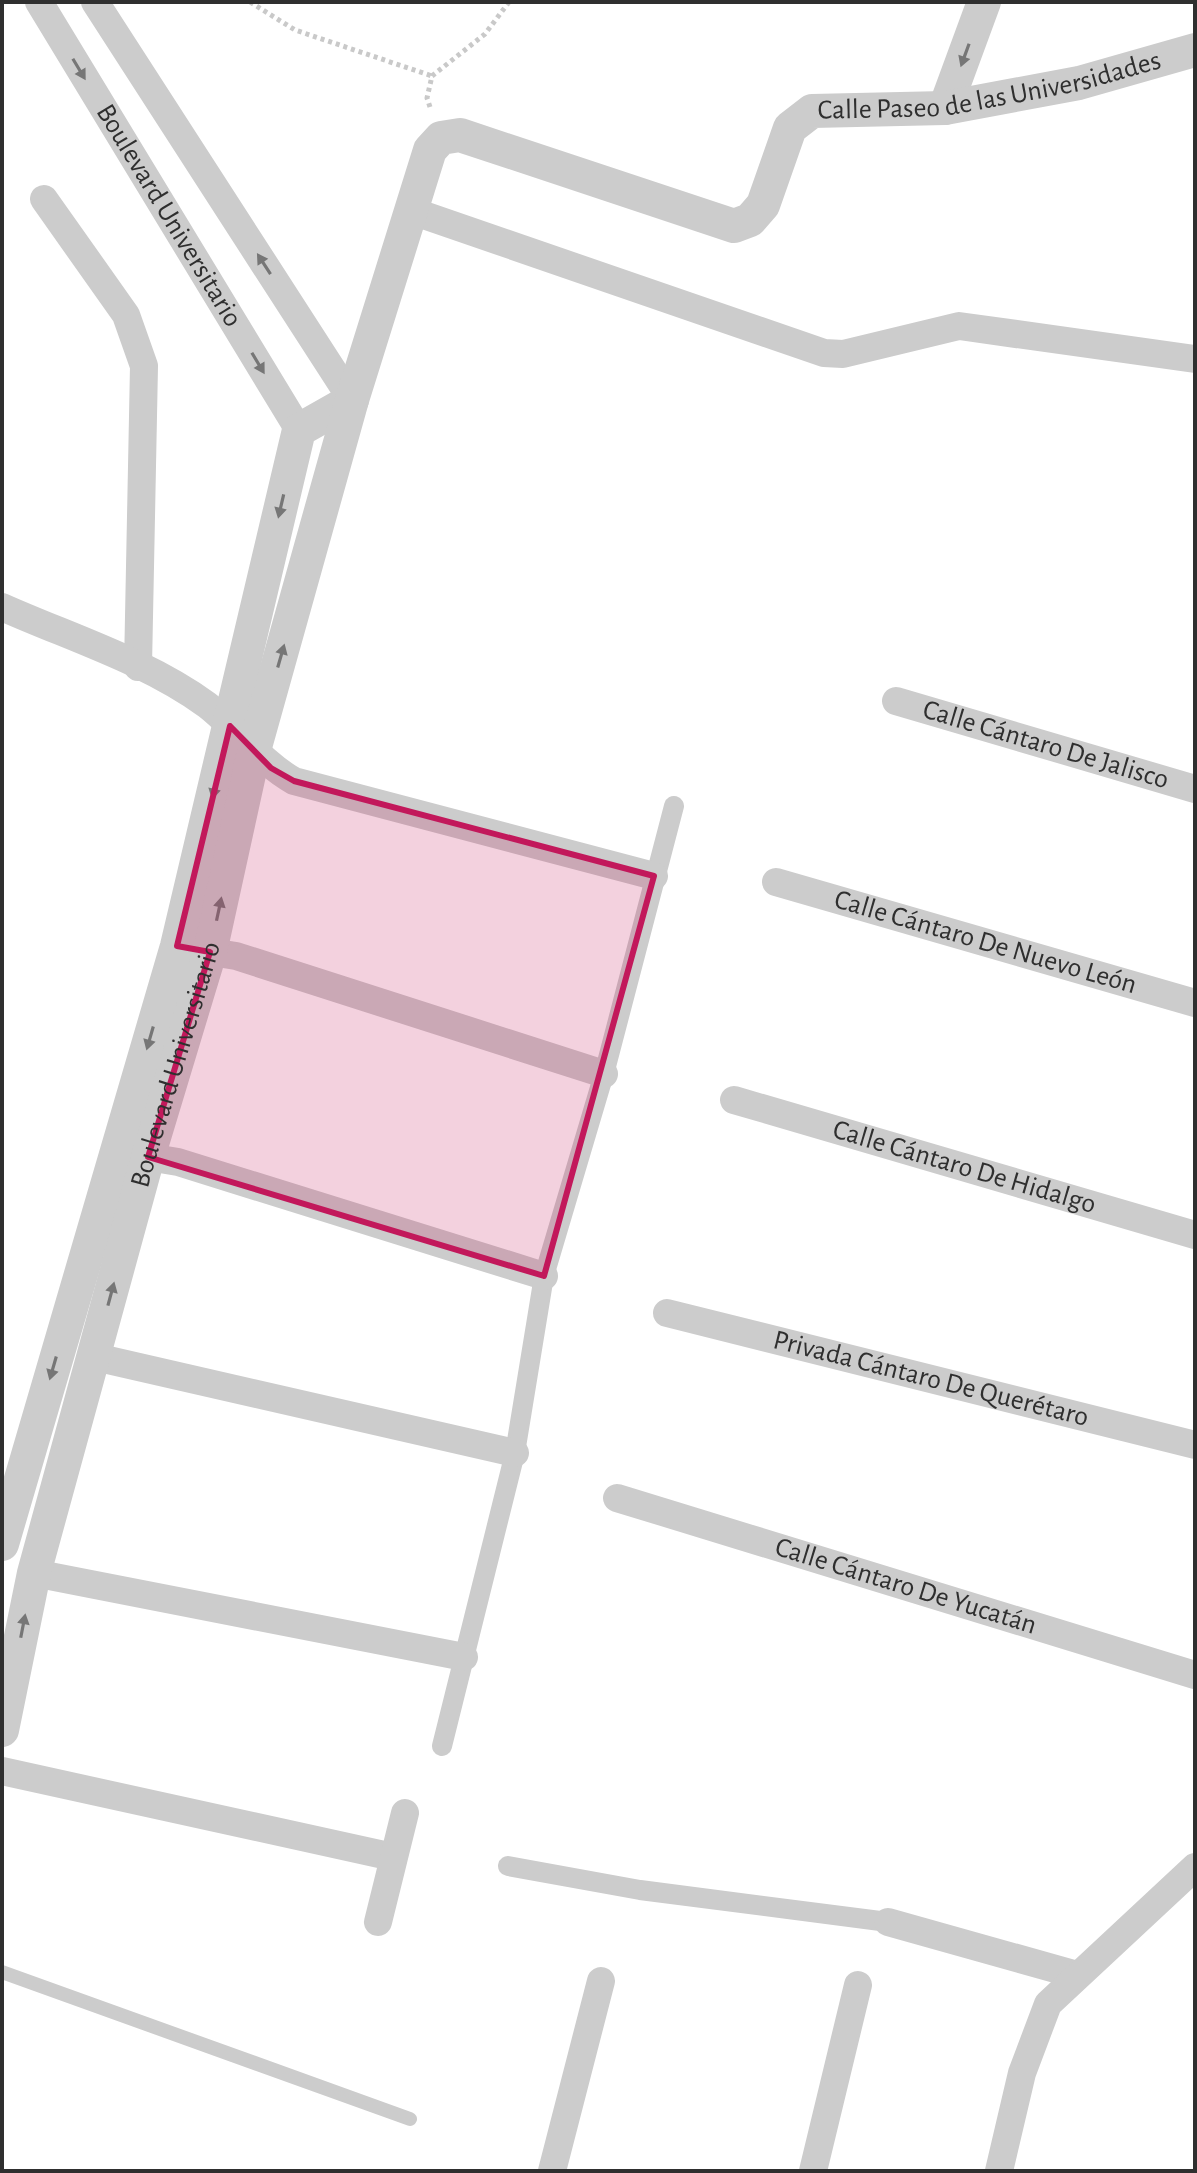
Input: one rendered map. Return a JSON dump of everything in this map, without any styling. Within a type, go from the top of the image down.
[{"type":"street","name":"Boulevard Universitario","points":[[2,1730],[34,1573],[148,1157],[242,737],[299,430],[39,2]]},
{"type":"street","name":"Boulevard Universitario","points":[[95,2],[352,400],[242,737]]},
{"type":"street","points":[[945,108],[984,2]]},
{"type":"street","name":"Calle Paseo de las Universidades","points":[[450,137],[734,226],[750,220],[763,205],[790,128],[812,111],[945,108],[1079,83],[1195,50]]},
{"type":"street","points":[[299,430],[352,400],[430,150],[450,137]]},
{"type":"street","points":[[44,199],[126,315],[144,366],[138,667]]},
{"type":"street","points":[[412,211],[824,353],[843,354],[959,326],[1195,359]]},
{"type":"street","points":[[2,607],[138,667],[188,693],[242,737],[271,768],[294,781],[654,876]]},
{"type":"street","name":"Calle Cántaro De Jalisco","points":[[896,701],[1195,789]]},
{"type":"street","points":[[442,1746],[515,1453],[544,1276],[604,1074],[674,806]]},
{"type":"street","name":"Calle Cántaro De Nuevo León","points":[[776,882],[1195,1003]]},
{"type":"street","name":"Boulevard Universitario","points":[[2,1544],[193,949]]},
{"type":"street","points":[[193,949],[236,956],[604,1074]]},
{"type":"street","name":"Calle Cántaro De Hidalgo","points":[[734,1100],[1195,1235]]},
{"type":"street","points":[[148,1157],[193,1167],[544,1276]]},
{"type":"street","name":"Privada Cántaro De Querétaro","points":[[667,1313],[1195,1445]]},
{"type":"street","points":[[95,1357],[515,1453]]},
{"type":"street","name":"Calle Cántaro De Yucatán","points":[[617,1498],[1195,1675]]},
{"type":"street","points":[[34,1573],[464,1657]]},
{"type":"street","points":[[2,1771],[393,1857]]},
{"type":"street","points":[[378,1922],[405,1813]]},
{"type":"street","points":[[508,1866],[640,1890],[888,1922],[1077,1975]]},
{"type":"street","points":[[999,2171],[1022,2073],[1048,2004],[1195,1867]]},
{"type":"street","points":[[552,2171],[601,1981]]},
{"type":"street","points":[[813,2171],[858,1985]]},
{"type":"lane","points":[[2,1972],[410,2119]]},
{"type":"path","points":[[250,2],[295,30],[432,76]]},
{"type":"path","points":[[450,137],[427,98],[432,76],[485,34],[509,2]]},
{"type":"highlighted area","points":[[230,726],[271,768],[294,781],[654,876],[544,1276],[148,1157],[210,952],[177,946]]}]
